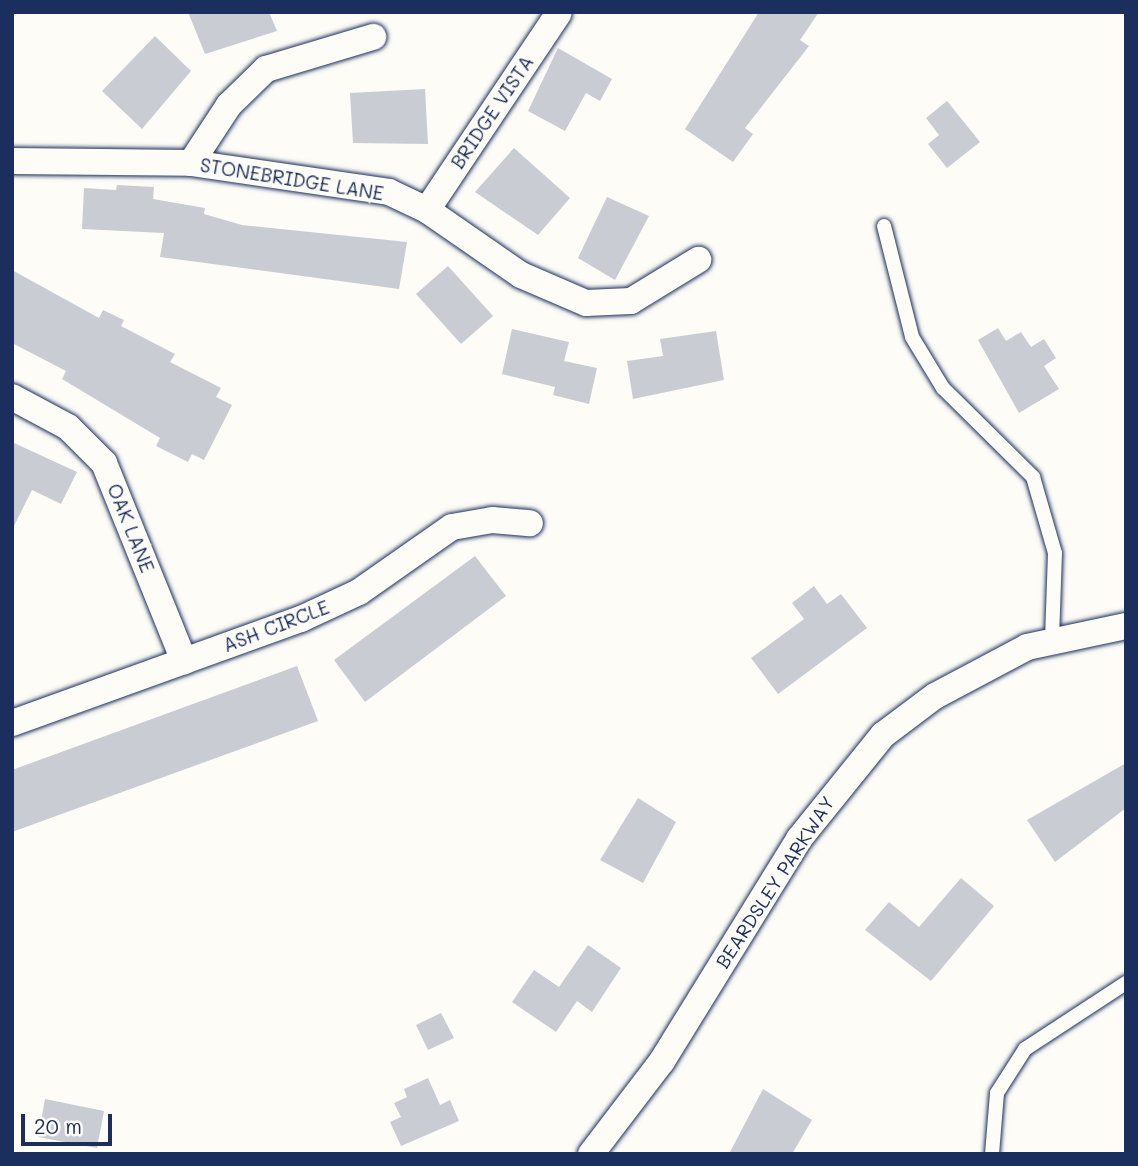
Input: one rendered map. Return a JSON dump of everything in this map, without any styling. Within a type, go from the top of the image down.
[{"type":"street","name":"BRIDGE VISTA","points":[[427,209],[558,14]]},
{"type":"street","points":[[191,163],[229,105],[266,69],[373,37]]},
{"type":"street","name":"STONEBRIDGE LANE","points":[[12,160],[191,163],[389,192],[427,209],[521,275],[586,303],[631,301],[698,260]]},
{"type":"street","name":"OAK LANE","points":[[12,397],[68,427],[104,463],[184,661]]},
{"type":"street","name":"ASH CIRCLE","points":[[12,723],[184,661],[359,592],[452,527],[492,520],[530,523]]},
{"type":"street","name":"BEARDSLEY PARKWAY","points":[[592,1154],[662,1061],[799,839],[883,735],[935,695],[1052,640],[1126,626]]},
{"type":"lane","points":[[884,226],[912,337],[943,388],[1033,477],[1055,552],[1052,640]]},
{"type":"lane","points":[[992,1154],[997,1093],[1025,1049],[1126,983]]},
{"type":"building","points":[[188,12],[269,12],[277,31],[205,54]]},
{"type":"building","points":[[759,12],[819,12],[800,40],[809,46],[745,128],[753,134],[733,162],[685,129]]},
{"type":"building","points":[[155,36],[191,71],[142,129],[102,91]]},
{"type":"building","points":[[558,48],[612,79],[600,101],[586,93],[565,131],[528,111]]},
{"type":"building","points":[[425,89],[428,144],[353,143],[350,93]]},
{"type":"building","points":[[947,101],[980,142],[947,168],[928,144],[939,135],[926,118]]},
{"type":"building","points":[[514,148],[570,198],[538,235],[475,192]]},
{"type":"building","points":[[117,185],[154,187],[153,199],[205,208],[204,214],[242,225],[407,242],[399,289],[160,257],[164,233],[82,229],[84,188],[116,190]]},
{"type":"building","points":[[607,197],[649,216],[615,280],[578,258]]},
{"type":"building","points":[[448,266],[493,316],[461,344],[416,294]]},
{"type":"building","points":[[12,270],[99,318],[103,310],[124,320],[121,326],[175,354],[170,362],[221,388],[216,397],[232,405],[204,460],[192,454],[188,462],[156,446],[160,438],[62,379],[66,371],[12,343]]},
{"type":"building","points":[[998,328],[1006,341],[1021,332],[1031,347],[1044,339],[1056,358],[1044,366],[1059,389],[1019,413],[978,340]]},
{"type":"building","points":[[512,329],[569,342],[564,361],[597,368],[589,404],[553,395],[555,387],[502,374]]},
{"type":"building","points":[[716,331],[724,380],[633,399],[627,361],[663,356],[660,339]]},
{"type":"building","points":[[12,442],[77,472],[61,504],[32,490],[12,530]]},
{"type":"building","points":[[475,556],[506,596],[365,702],[334,660]]},
{"type":"building","points":[[814,586],[827,604],[841,594],[867,628],[778,694],[751,658],[804,619],[792,603]]},
{"type":"building","points":[[297,666],[318,721],[12,832],[12,770]]},
{"type":"building","points":[[1126,763],[1126,808],[1055,862],[1027,820]]},
{"type":"building","points":[[638,798],[676,822],[643,883],[600,860]]},
{"type":"building","points":[[961,878],[994,906],[931,981],[865,930],[889,902],[919,927]]},
{"type":"building","points":[[588,945],[621,968],[592,1012],[577,1001],[556,1032],[512,1002],[534,970],[559,987]]},
{"type":"building","points":[[441,1013],[454,1038],[428,1050],[416,1025]]},
{"type":"building","points":[[428,1078],[440,1105],[450,1100],[459,1121],[401,1146],[390,1122],[401,1117],[394,1103],[407,1097],[404,1089]]},
{"type":"building","points":[[763,1089],[812,1120],[792,1154],[729,1154]]},
{"type":"building","points":[[45,1099],[104,1111],[97,1148],[38,1137]]}]
